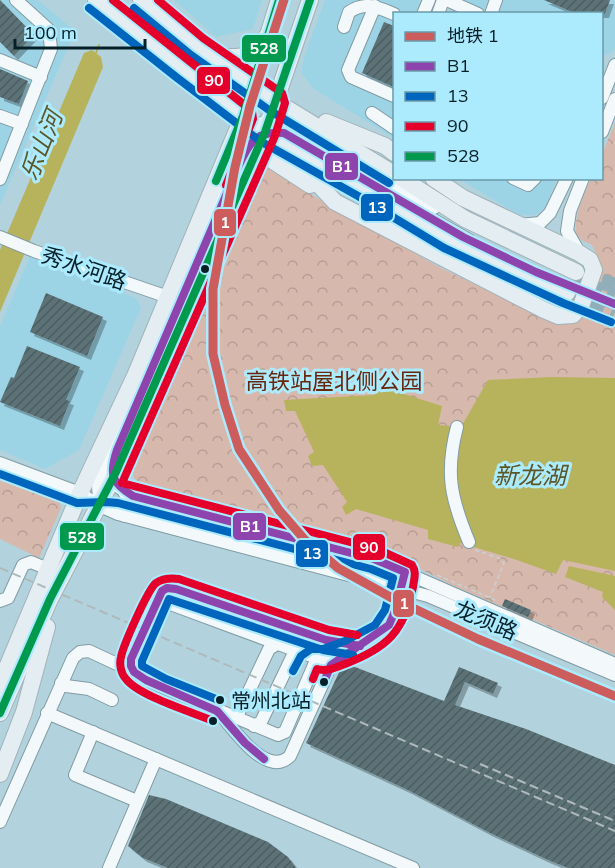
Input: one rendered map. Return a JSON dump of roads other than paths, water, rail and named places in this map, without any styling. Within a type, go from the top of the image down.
[{"type":"main road","points":[[96,0],[306,171],[336,202],[558,316],[573,315],[581,306],[594,270],[590,260],[463,198],[436,180]]},
{"type":"main road","points":[[141,0],[212,56],[275,100],[393,173]]},
{"type":"main road","points":[[0,713],[50,599],[103,493],[256,131],[254,85],[279,0]]},
{"type":"main road","points":[[0,685],[80,493],[135,376],[168,297],[256,131],[275,100],[310,0]]},
{"type":"main road","points":[[212,56],[235,58],[247,55],[259,47],[271,28]]},
{"type":"main road","points":[[275,100],[385,146],[393,152]]},
{"type":"main road","points":[[256,131],[363,187],[448,238],[572,283],[404,180]]},
{"type":"main road","points":[[0,774],[24,712],[47,626],[69,561]]},
{"type":"street","points":[[1,174],[51,49],[49,30],[16,0]]},
{"type":"street","points":[[445,0],[473,12]]},
{"type":"street","points":[[344,27],[349,12],[365,5],[375,6],[393,14]]},
{"type":"street","points":[[375,6],[348,70],[351,77],[393,96]]},
{"type":"street","points":[[0,60],[41,77]]},
{"type":"street","points":[[603,95],[611,68]]},
{"type":"street","points":[[603,129],[615,99]]},
{"type":"street","points":[[372,113],[393,127]]},
{"type":"street","points":[[0,116],[22,124]]},
{"type":"street","points":[[517,180],[528,185],[533,180]]},
{"type":"street","points":[[518,225],[540,223],[550,213],[566,180]]},
{"type":"street","points":[[579,253],[567,231],[570,211],[582,180]]},
{"type":"street","name":"秀水河路","points":[[0,237],[168,297]]},
{"type":"street","points":[[457,427],[451,452],[450,484],[457,514],[470,544]]},
{"type":"street","name":"龙须路","points":[[0,463],[80,493],[133,496],[374,559],[615,664]]},
{"type":"street","points":[[103,493],[284,550]]},
{"type":"street","name":"龙须路","points":[[103,493],[125,516],[428,596],[615,675]]},
{"type":"street","points":[[0,601],[9,598],[23,565],[31,562],[48,568]]},
{"type":"street","points":[[217,711],[245,743],[264,759],[276,763],[284,761],[290,756],[332,665],[389,625],[405,572]]},
{"type":"street","points":[[134,672],[130,666],[131,659],[162,591],[167,588],[176,589],[326,640],[360,646]]},
{"type":"street","points":[[158,599],[319,659]]},
{"type":"street","points":[[230,716],[239,712],[269,649],[277,644]]},
{"type":"street","points":[[0,822],[72,658],[80,652],[88,651],[146,680],[272,733],[279,729],[309,662],[360,646]]},
{"type":"street","points":[[251,724],[261,722],[297,651]]},
{"type":"street","points":[[61,683],[66,686],[89,688],[112,700]]},
{"type":"street","points":[[47,713],[413,868]]},
{"type":"street","points":[[93,732],[75,775],[137,801]]},
{"type":"street","points":[[109,868],[156,759]]},
{"type":"water","points":[[92,50],[101,57],[103,67],[0,312],[0,250],[84,53]]},
{"type":"water","name":"新龙湖","points":[[552,377],[615,378],[615,571],[563,560],[556,574],[460,543],[458,547],[428,539],[428,530],[356,509],[346,515],[342,507],[347,502],[323,465],[312,466],[308,456],[314,452],[295,411],[286,411],[284,400],[374,395],[382,387],[442,406],[438,425],[461,427],[488,380]]},
{"type":"water","points":[[569,566],[615,576],[615,610],[602,597],[603,592],[565,577]]},
{"type":"waterway","name":"乐山河","points":[[96,53],[99,45]]},
{"type":"tunnel","points":[[579,273],[615,286]]},
{"type":"tunnel","points":[[574,279],[615,294]]},
{"type":"tunnel","points":[[570,288],[615,304]]},
{"type":"tunnel","points":[[567,293],[615,312]]},
{"type":"tunnel","points":[[284,550],[357,570]]},
{"type":"railway","points":[[0,568],[615,831]]},
{"type":"railway","points":[[480,764],[615,821]]},
{"type":"metro line","name":"1","points":[[284,0],[250,106],[235,167],[213,289],[213,354],[225,405],[239,449],[279,510],[305,540],[338,568],[392,598],[478,639],[615,696]]},
{"type":"place","name":"常州北站","points":[[220,700]]},
{"type":"park label","name":"高铁站屋北侧公园","points":[[334,381]]}]
